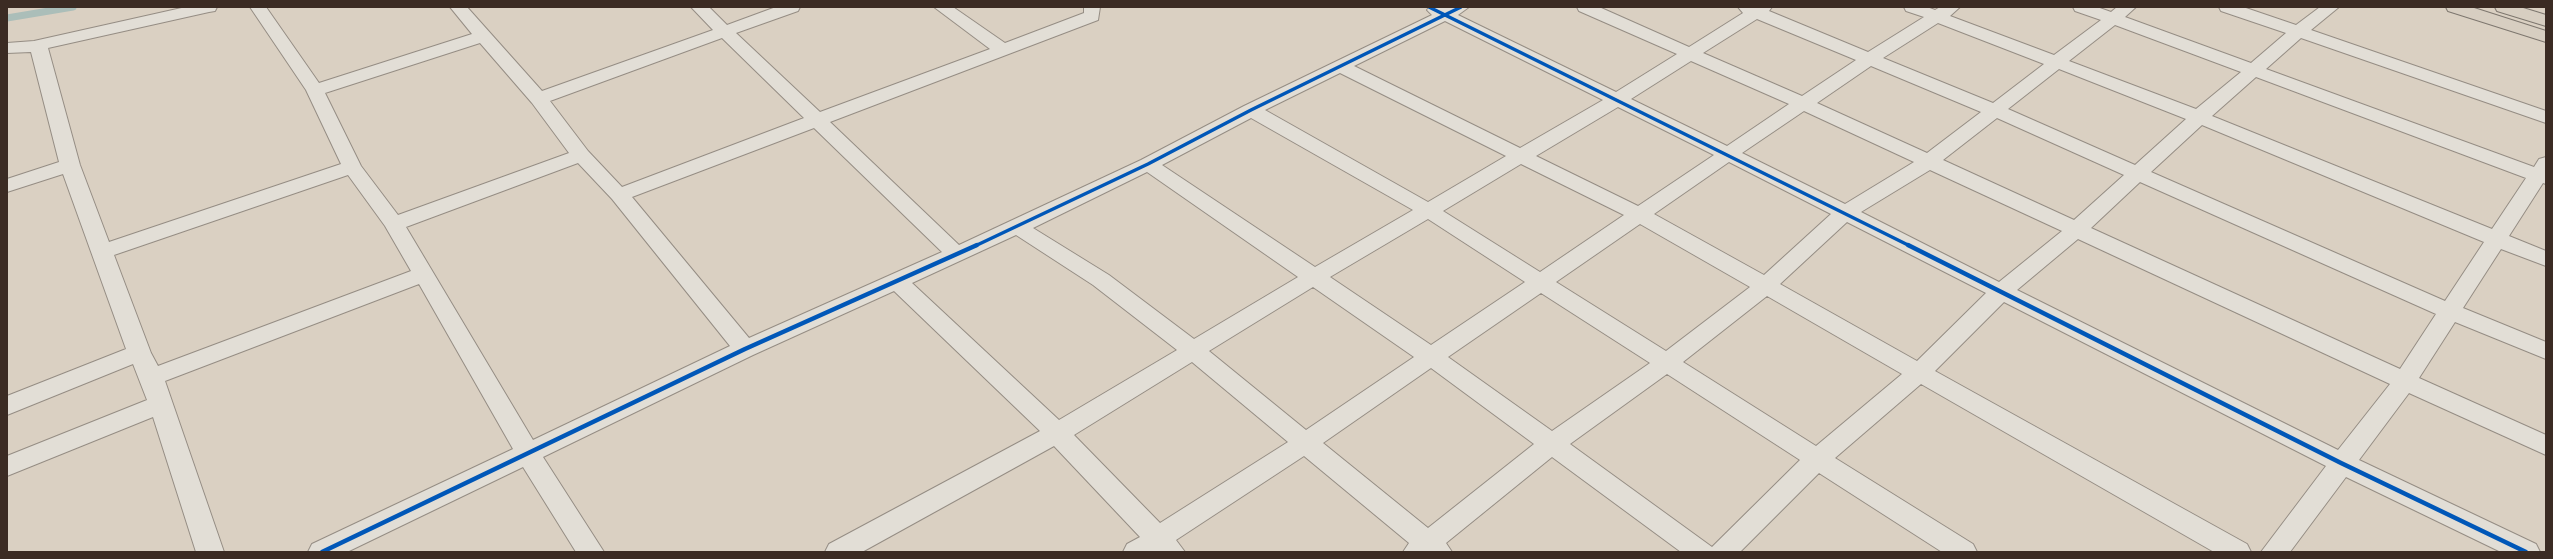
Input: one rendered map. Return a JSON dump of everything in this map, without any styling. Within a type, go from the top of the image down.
[{"type":"highway","points":[[2454,7],[2546,37]]},
{"type":"highway","points":[[2503,7],[2546,21]]},
{"type":"street","points":[[7,48],[34,46],[209,7]]},
{"type":"street","points":[[258,7],[315,90],[352,167],[394,224],[528,454],[590,552]]},
{"type":"street","points":[[458,7],[539,99],[581,155],[618,195],[745,349]]},
{"type":"street","points":[[699,7],[956,255]]},
{"type":"street","points":[[539,99],[792,7]]},
{"type":"street","points":[[942,7],[1002,49]]},
{"type":"street","points":[[618,195],[1092,16],[1092,7]]},
{"type":"street","points":[[1585,7],[1804,104],[1927,163],[2546,446]]},
{"type":"street","points":[[1912,7],[1945,12],[2057,64],[2200,117],[2496,240],[2546,259]]},
{"type":"street","points":[[2081,7],[2255,71],[2543,171],[2449,311],[2404,382],[2274,552]]},
{"type":"street","points":[[1017,227],[1101,280],[1194,352],[1305,443],[1428,549],[1552,444],[1668,362],[1765,286],[1845,213],[1927,163],[1994,110],[2057,64],[2111,18],[2128,7]]},
{"type":"street","points":[[2227,7],[2546,117]]},
{"type":"street","points":[[1724,552],[1817,460],[1920,372],[2002,291],[2076,230],[2200,117],[2255,71],[2299,31],[2331,7]]},
{"type":"street","points":[[839,552],[1057,433],[1194,352],[1314,277],[1429,211],[1519,156],[1618,100],[1691,54],[1755,8],[1869,59],[1994,110],[2449,311],[2546,351]]},
{"type":"street","points":[[322,552],[745,349],[898,282],[1148,164],[1251,110],[1341,66],[1445,10],[1618,100],[2002,291],[2341,463],[2526,552]]},
{"type":"street","points":[[1137,552],[1165,545],[1305,443],[1433,358],[1539,283],[1869,59],[1945,12]]},
{"type":"street","points":[[315,90],[484,36]]},
{"type":"street","points":[[34,46],[38,45],[70,165],[139,353],[152,377],[160,405],[210,552]]},
{"type":"street","points":[[1341,66],[1640,215],[2237,552]]},
{"type":"street","points":[[1251,110],[1429,211],[1539,283],[1668,362],[1817,460],[1963,552]]},
{"type":"street","points":[[394,224],[581,155]]},
{"type":"street","points":[[1148,164],[1433,358],[1701,552]]},
{"type":"street","points":[[7,186],[70,165]]},
{"type":"street","points":[[102,252],[352,167]]},
{"type":"street","points":[[152,377],[424,274]]},
{"type":"street","points":[[898,282],[1057,433],[1165,545]]},
{"type":"street","points":[[7,406],[139,353]]},
{"type":"street","points":[[7,466],[160,405]]},
{"type":"waterway","points":[[7,18],[73,7]]},
{"type":"cycle path","points":[[1429,7],[1728,154],[2341,463],[2526,552]]},
{"type":"cycle path","points":[[322,552],[745,349],[1017,227],[1148,164],[1251,110],[1461,7]]}]
